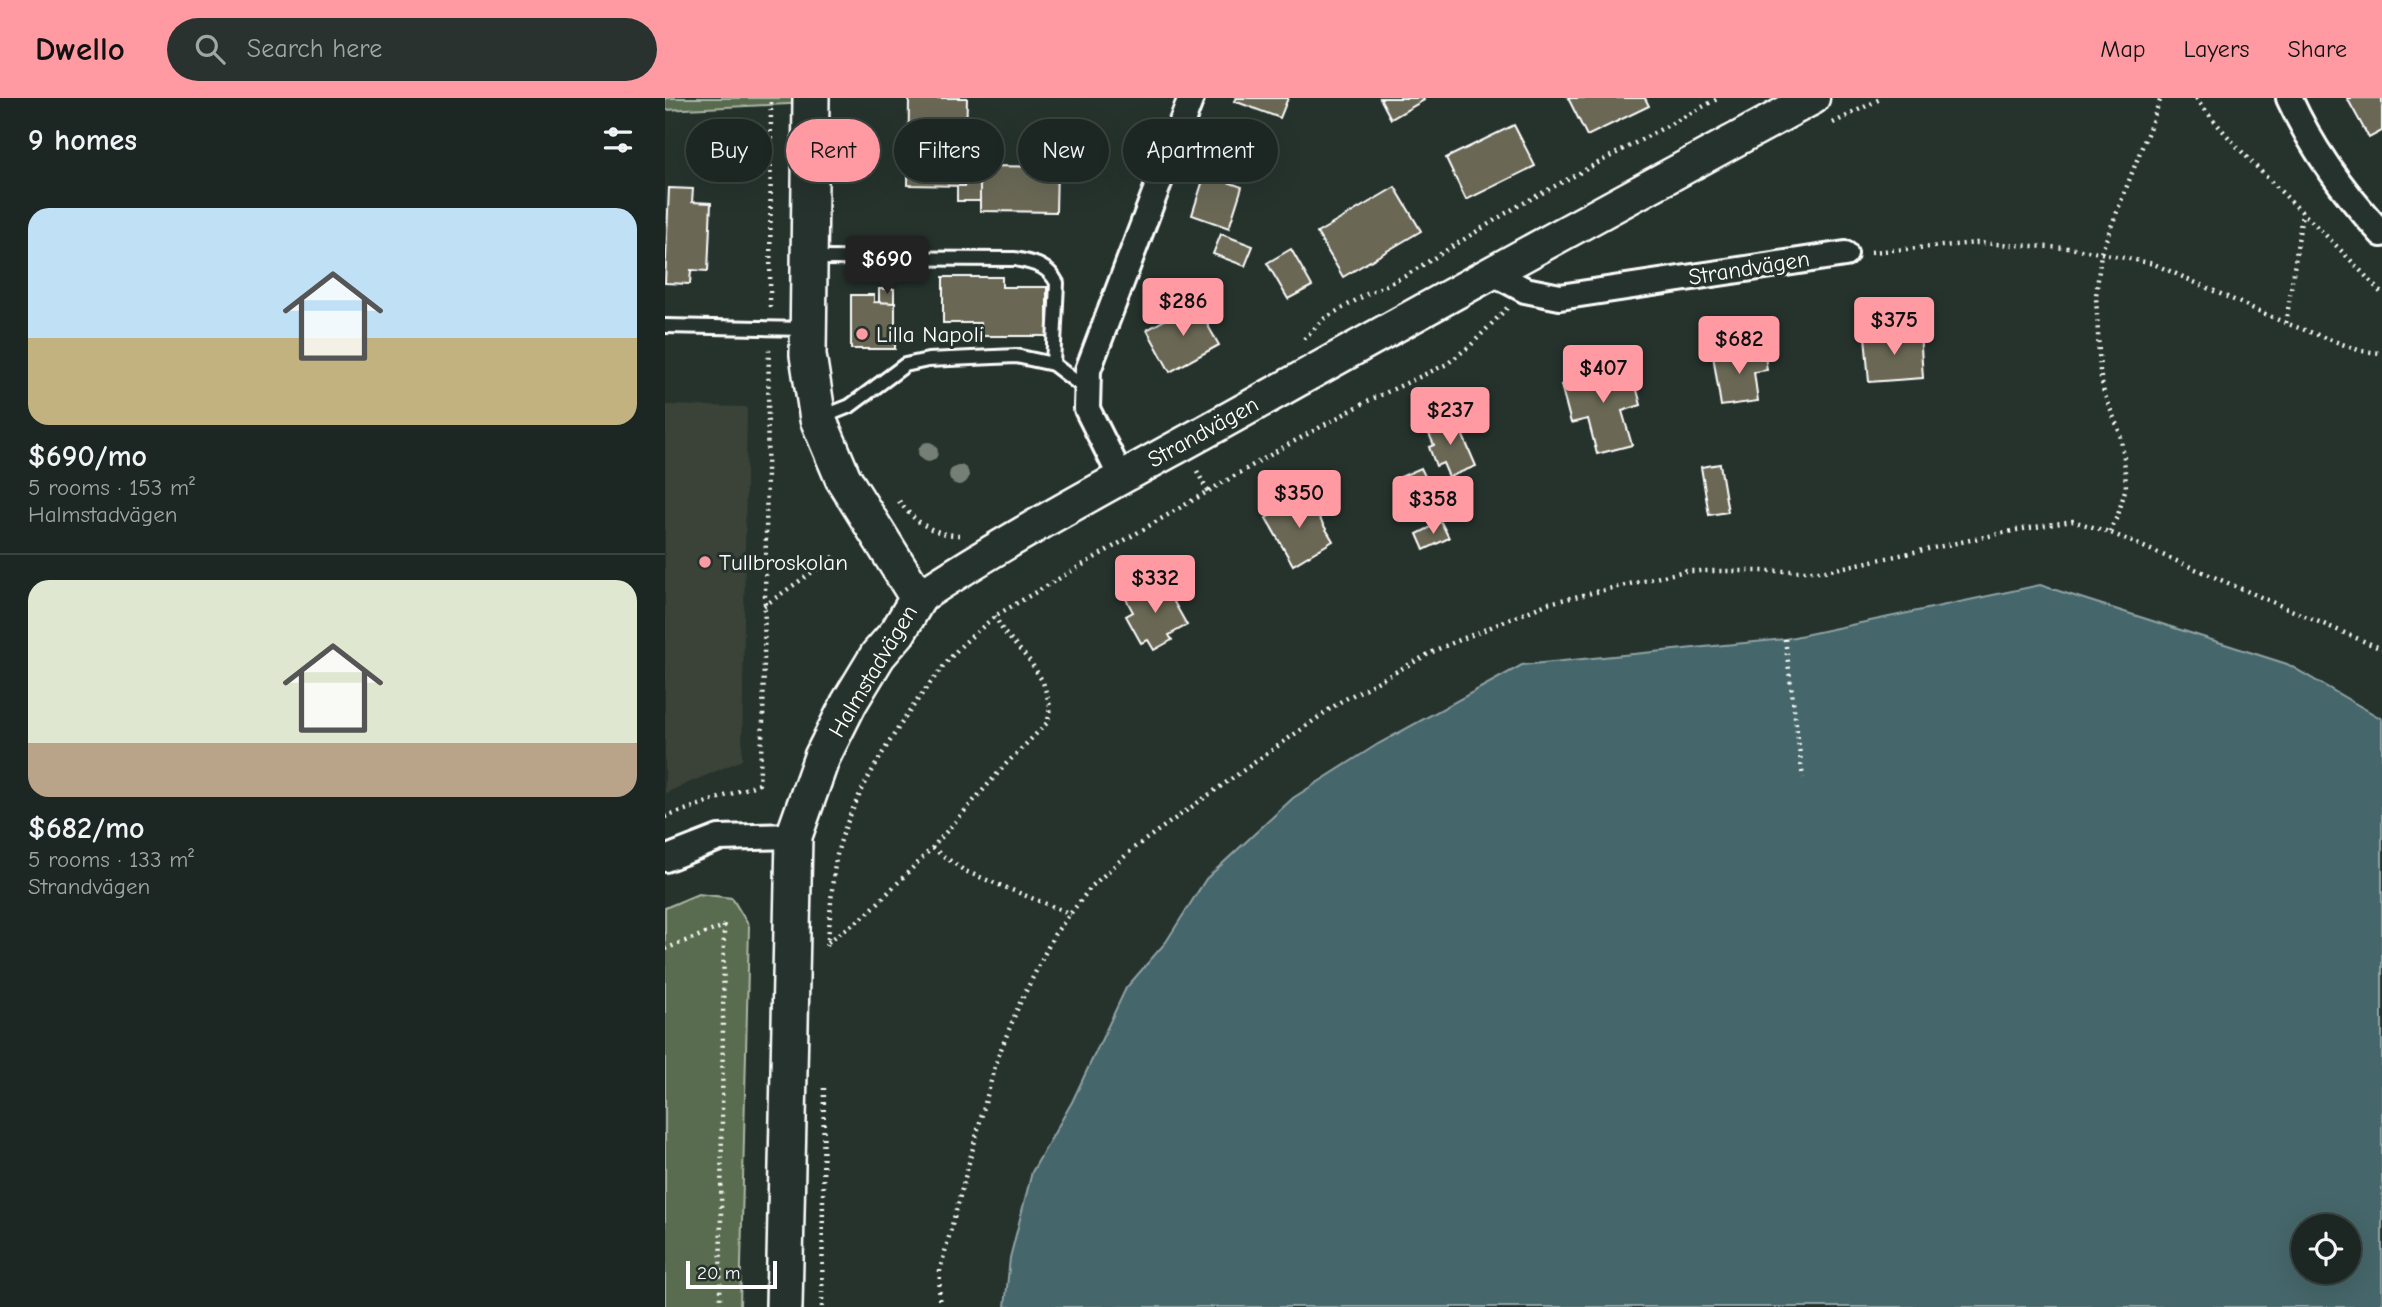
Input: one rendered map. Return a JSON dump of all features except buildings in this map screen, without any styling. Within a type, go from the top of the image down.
[{"type":"main road","name":"Halmstadvägen","points":[[784,1307],[794,836],[822,757],[849,703],[878,655],[898,632],[918,598],[843,478],[818,419],[809,367],[808,329],[811,98]]},
{"type":"street","points":[[1121,477],[1087,409],[1087,370],[1191,98]]},
{"type":"street","name":"Strandvägen","points":[[918,598],[1004,543],[1121,477],[1813,98]]},
{"type":"street","points":[[2288,98],[2305,134],[2342,188],[2382,234]]},
{"type":"street","name":"Strandvägen","points":[[1491,272],[1525,290],[1560,297],[1845,254]]},
{"type":"street","points":[[665,859],[719,838],[794,836]]},
{"type":"lane","points":[[809,258],[1015,259],[1040,265],[1052,274],[1057,283],[1053,364]]},
{"type":"lane","points":[[665,326],[808,329]]},
{"type":"lane","points":[[818,419],[850,407],[905,365],[928,360],[1016,356],[1053,364],[1087,390]]},
{"type":"path","points":[[665,817],[759,784],[763,721],[771,98]]},
{"type":"path","points":[[1303,341],[1325,318],[1405,276],[1516,207],[1719,98]]},
{"type":"path","points":[[1827,127],[1882,98]]},
{"type":"path","points":[[2109,532],[2118,515],[2126,487],[2120,433],[2104,393],[2100,372],[2096,296],[2101,253],[2161,98]]},
{"type":"path","points":[[2196,98],[2223,134],[2382,294]]},
{"type":"path","points":[[2287,323],[2302,214]]},
{"type":"path","points":[[1845,254],[1977,243],[2068,247],[2101,253],[2154,264],[2287,323],[2361,351],[2382,353]]},
{"type":"path","points":[[825,953],[834,870],[841,839],[862,791],[883,753],[937,674],[961,646],[995,616],[1282,448],[1368,401],[1447,364],[1471,345],[1525,290]]},
{"type":"path","points":[[896,497],[918,522],[935,531],[957,536],[969,529]]},
{"type":"path","points":[[939,1307],[940,1270],[997,1059],[1019,1004],[1053,935],[1091,887],[1135,847],[1340,702],[1438,649],[1549,603],[1685,571],[1826,571],[2017,530],[2073,521],[2109,532],[2382,649]]},
{"type":"path","points":[[763,607],[835,556]]},
{"type":"path","points":[[791,940],[827,943],[866,915],[1048,722],[1050,706],[1043,682],[1030,660],[1003,631],[995,616]]},
{"type":"path","points":[[1785,639],[1803,778]]},
{"type":"path","points":[[932,848],[965,871],[1071,914]]},
{"type":"path","points":[[665,949],[724,926],[720,1307]]},
{"type":"path","points":[[822,1307],[824,1082]]},
{"type":"shaded area","name":"Tullbroskolan","points":[[665,405],[747,407],[742,760],[665,793]]},
{"type":"green space","points":[[665,98],[828,98],[828,102],[665,110]]},
{"type":"green space","points":[[698,894],[732,898],[749,926],[740,1307],[665,1307],[665,908]]},
{"type":"water","points":[[2040,585],[2287,664],[2382,719],[2382,1307],[1005,1307],[1010,1258],[1032,1172],[1072,1102],[1126,988],[1166,942],[1206,879],[1293,798],[1378,744],[1522,665],[1785,639]]},
{"type":"place","name":"Lilla Napoli","points":[[862,334]]},
{"type":"place","name":"Tullbroskolan","points":[[705,562]]}]
